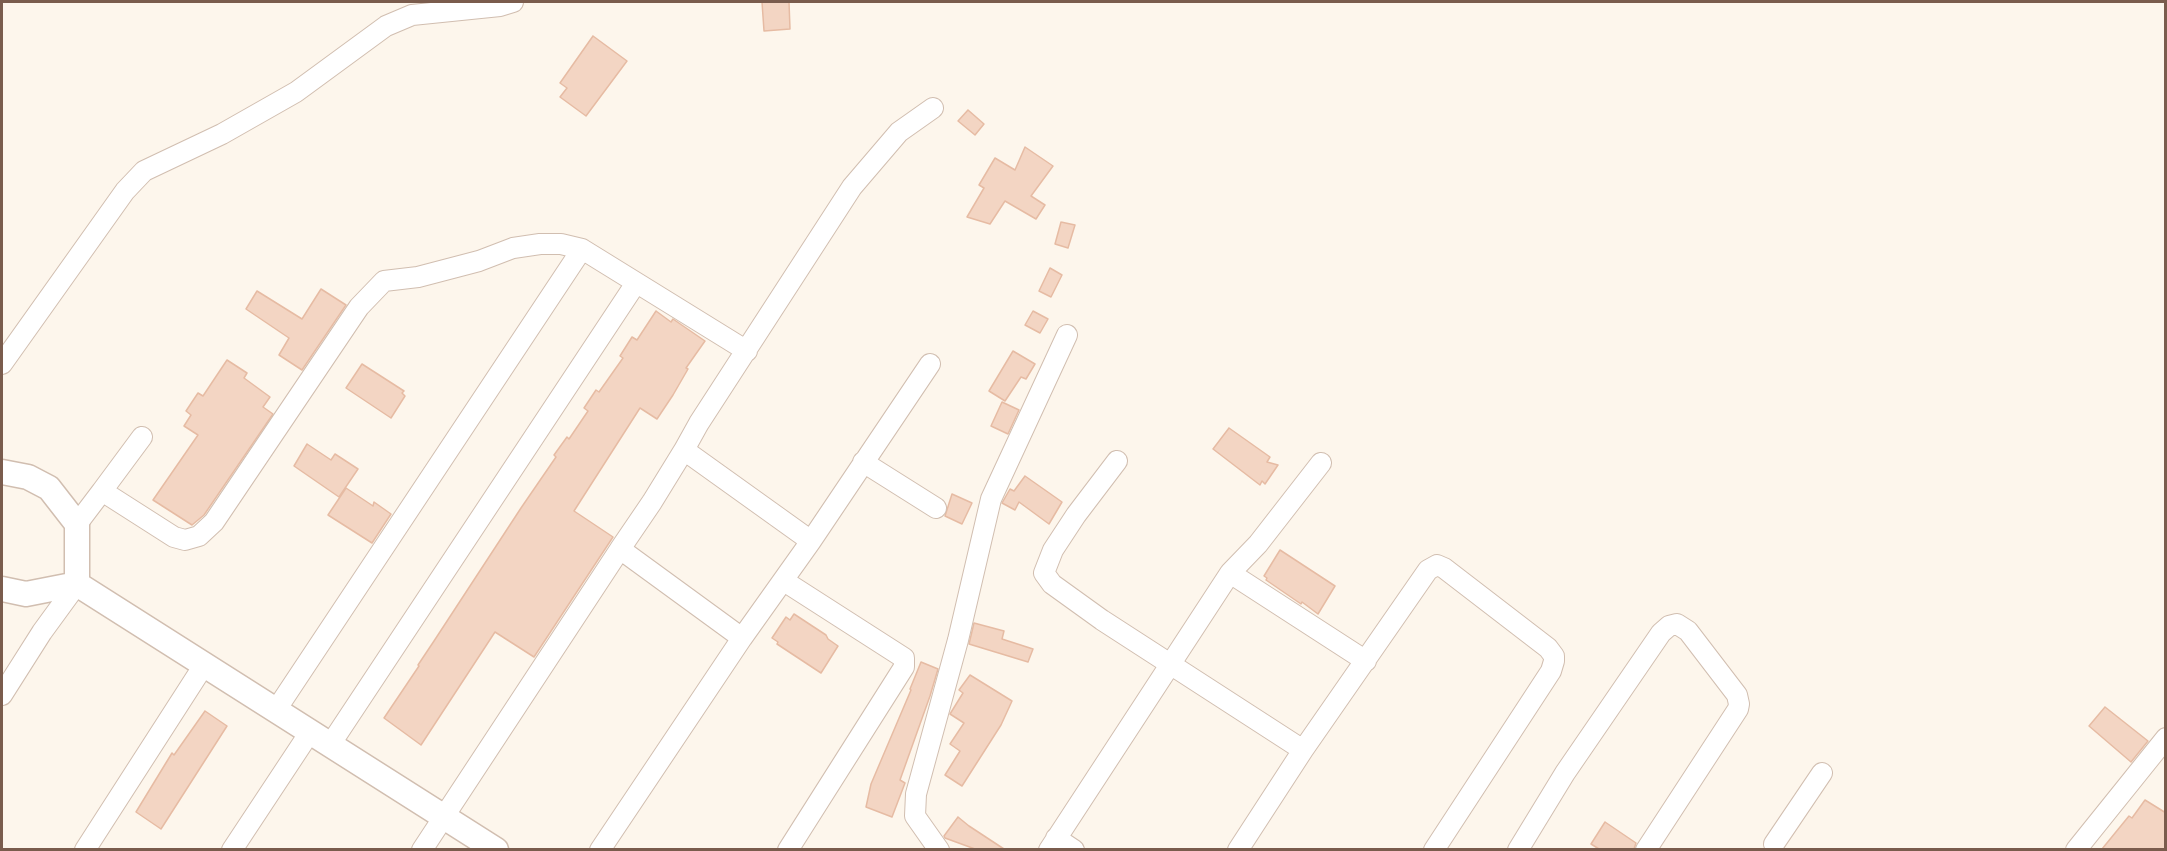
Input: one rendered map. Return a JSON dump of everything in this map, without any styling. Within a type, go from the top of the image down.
[{"type":"street","points":[[2,364],[126,191],[144,171],[222,134],[296,93],[386,26],[412,15],[500,6],[513,2]]},
{"type":"street","points":[[423,849],[652,502],[699,423],[852,188],[899,132],[933,108]]},
{"type":"street","points":[[102,491],[174,537],[185,540],[199,536],[214,522],[359,307],[384,281],[418,277],[479,261],[513,248],[561,244],[582,249],[747,351]]},
{"type":"street","points":[[276,710],[582,249]]},
{"type":"street","points":[[330,745],[636,283]]},
{"type":"street","points":[[939,849],[915,816],[916,794],[958,640],[991,499],[1067,335]]},
{"type":"street","points":[[600,849],[930,364]]},
{"type":"street","points":[[2,695],[42,632],[77,584],[77,525],[142,437]]},
{"type":"street","points":[[684,450],[811,541]]},
{"type":"street","points":[[1117,461],[1053,550],[1044,573],[1052,584],[1102,620],[1303,750]]},
{"type":"street","points":[[863,462],[936,508]]},
{"type":"street","points":[[1074,849],[1052,844],[1230,573],[1258,544],[1320,463]]},
{"type":"street","points":[[2,472],[28,477],[49,488],[77,525]]},
{"type":"street","points":[[620,549],[742,638]]},
{"type":"street","points":[[1238,849],[1303,750],[1428,570],[1437,565],[1548,648],[1554,656],[1551,672],[1434,849]]},
{"type":"street","points":[[1230,573],[1366,661]]},
{"type":"street","points":[[784,581],[904,658],[904,667],[788,849]]},
{"type":"street","points":[[2,589],[26,594],[77,584],[496,849]]},
{"type":"street","points":[[1518,849],[1660,633],[1669,626],[1677,624],[1688,631],[1737,695],[1739,704],[1738,710],[1646,849]]},
{"type":"street","points":[[85,849],[204,665]]},
{"type":"street","points":[[232,849],[310,732]]},
{"type":"street","points":[[2076,849],[2166,738]]},
{"type":"street","points":[[1775,848],[1822,773]]},
{"type":"building","points":[[762,2],[789,2],[790,29],[764,31]]},
{"type":"building","points":[[593,36],[627,61],[586,116],[560,97],[567,88],[560,83]]},
{"type":"building","points":[[968,110],[984,124],[975,135],[958,121]]},
{"type":"building","points":[[1025,147],[1053,166],[1031,196],[1045,205],[1036,219],[1005,201],[990,224],[967,217],[984,188],[979,185],[995,158],[1015,170]]},
{"type":"building","points":[[1061,222],[1075,225],[1068,248],[1055,244]]},
{"type":"building","points":[[1050,268],[1062,275],[1051,297],[1039,291]]},
{"type":"building","points":[[321,289],[346,305],[302,370],[279,355],[289,338],[246,309],[257,291],[302,319]]},
{"type":"building","points":[[656,311],[671,322],[673,319],[705,341],[686,368],[688,369],[657,419],[640,408],[574,511],[613,537],[534,657],[495,632],[421,745],[384,718],[556,457],[554,455],[567,437],[569,439],[588,411],[584,408],[596,390],[599,392],[623,358],[620,356],[632,337],[637,340]]},
{"type":"building","points":[[1033,311],[1048,319],[1040,333],[1025,325]]},
{"type":"building","points":[[1013,351],[1035,364],[1026,379],[1021,377],[1005,401],[989,391]]},
{"type":"building","points":[[227,360],[247,373],[244,378],[270,397],[263,407],[273,414],[204,515],[192,525],[153,500],[198,435],[184,426],[191,415],[186,411],[198,393],[203,396]]},
{"type":"building","points":[[362,364],[404,391],[402,393],[405,396],[391,418],[346,388]]},
{"type":"building","points":[[1002,402],[1019,410],[1008,434],[991,426]]},
{"type":"building","points":[[1229,428],[1270,457],[1267,462],[1278,465],[1265,484],[1262,481],[1260,485],[1213,449]]},
{"type":"building","points":[[307,444],[331,460],[335,454],[358,469],[339,497],[294,466]]},
{"type":"building","points":[[1025,476],[1062,502],[1049,524],[1019,502],[1015,510],[1002,503],[1010,489],[1014,491]]},
{"type":"building","points":[[346,488],[373,506],[374,502],[391,514],[372,543],[328,515]]},
{"type":"building","points":[[952,494],[972,503],[962,524],[945,516]]},
{"type":"building","points":[[1280,550],[1335,586],[1318,614],[1266,580],[1264,576]]},
{"type":"building","points":[[794,614],[826,635],[838,646],[821,673],[777,644],[778,642],[772,638],[786,617],[790,620]]},
{"type":"building","points":[[974,623],[1004,631],[1002,639],[1033,649],[1028,662],[969,644]]},
{"type":"building","points":[[921,662],[938,669],[900,780],[905,783],[892,817],[866,807],[871,784]]},
{"type":"building","points":[[970,675],[1012,701],[1001,725],[962,786],[945,775],[960,751],[950,744],[964,723],[950,714],[963,693],[959,690]]},
{"type":"building","points":[[2105,707],[2148,741],[2131,762],[2089,726]]},
{"type":"building","points":[[205,711],[227,726],[161,829],[136,812],[172,753],[174,755]]},
{"type":"building","points":[[2145,800],[2166,813],[2166,849],[2102,849],[2129,816],[2132,818]]},
{"type":"building","points":[[958,817],[1004,849],[975,849],[945,838],[944,836]]},
{"type":"building","points":[[1605,822],[1636,843],[1634,849],[1599,849],[1591,844]]}]
